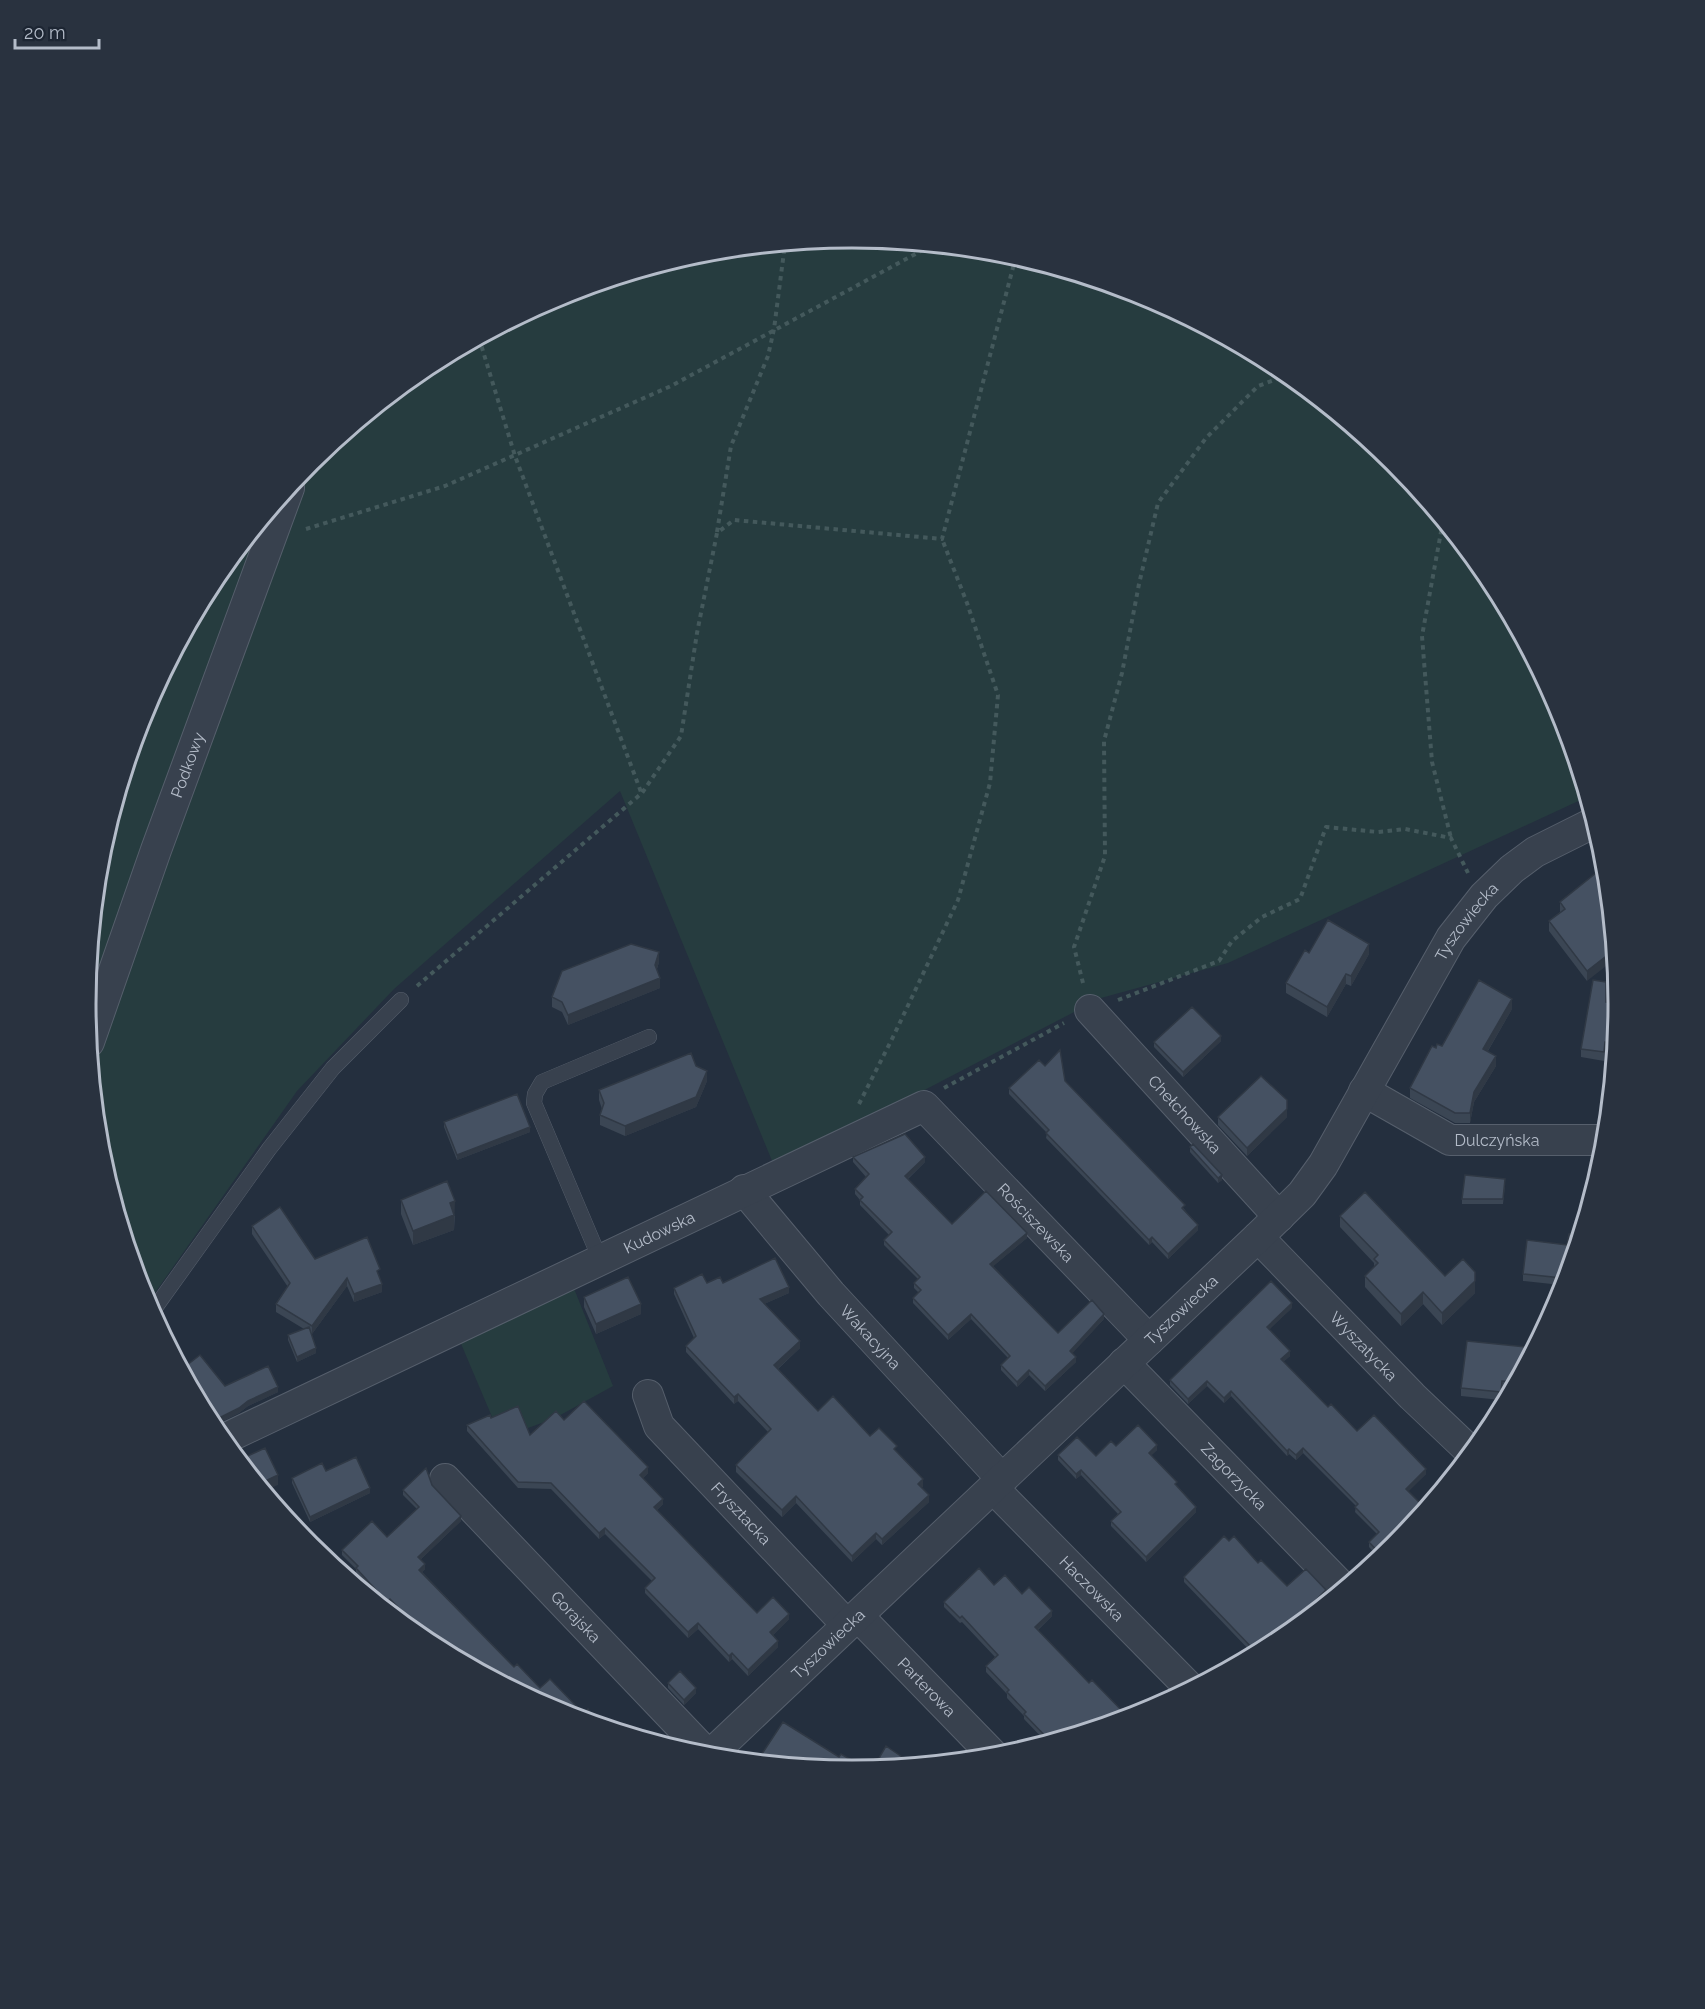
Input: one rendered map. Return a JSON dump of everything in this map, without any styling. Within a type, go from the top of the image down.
[{"type":"street","name":"Podkowy","points":[[97,1020],[156,849],[281,510]]},
{"type":"street","name":"Tyszowiecka","points":[[717,1748],[1302,1194],[1323,1165],[1451,938],[1484,896],[1512,869],[1535,852],[1587,826]]},
{"type":"street","name":"Chełchowska","points":[[1090,1010],[1279,1217]]},
{"type":"street","name":"Dulczyńska","points":[[1364,1091],[1450,1140],[1596,1140]]},
{"type":"street","name":"Kudowska","points":[[231,1436],[924,1106]]},
{"type":"street","name":"Rościszewska","points":[[924,1106],[1149,1340]]},
{"type":"street","name":"Wakacyjna","points":[[744,1190],[831,1294],[998,1483]]},
{"type":"street","name":"Wyszatycka","points":[[1258,1237],[1412,1396],[1466,1447]]},
{"type":"street","name":"Zagorzycka","points":[[1124,1364],[1339,1583]]},
{"type":"street","name":"Frysztacka","points":[[648,1395],[659,1426],[852,1620]]},
{"type":"street","name":"Gorajska","points":[[444,1479],[695,1744]]},
{"type":"street","name":"Haczowska","points":[[998,1483],[1186,1684]]},
{"type":"street","name":"Parterowa","points":[[852,1620],[986,1749]]},
{"type":"lane","points":[[158,1303],[269,1149],[333,1068],[401,1000]]},
{"type":"lane","points":[[600,1259],[534,1103],[535,1094],[542,1082],[649,1037]]},
{"type":"path","points":[[270,539],[445,486],[515,456],[671,386],[920,251]]},
{"type":"path","points":[[401,1000],[642,793],[681,736],[731,446],[768,356],[774,329],[783,252]]},
{"type":"path","points":[[857,1107],[958,900],[990,783],[998,695],[967,603],[942,539],[1013,266]]},
{"type":"path","points":[[482,345],[515,456],[642,793]]},
{"type":"path","points":[[1090,1010],[1074,947],[1105,856],[1104,741],[1122,674],[1139,584],[1158,503],[1206,438],[1258,386],[1278,379]]},
{"type":"path","points":[[717,533],[734,520],[942,539]]},
{"type":"path","points":[[1441,530],[1422,636],[1432,762],[1451,838],[1463,865],[1484,896]]},
{"type":"path","points":[[924,1106],[947,1085],[1090,1010],[1219,961],[1232,941],[1262,917],[1300,899],[1326,827],[1378,832],[1405,829],[1451,838]]},
{"type":"green space","points":[[852,248],[951,254],[1048,274],[1096,288],[1187,326],[1231,349],[1273,375],[1313,404],[1351,436],[1421,506],[1453,544],[1482,584],[1508,626],[1531,670],[1569,761],[1580,800],[1228,963],[1101,998],[775,1168],[620,791],[394,989],[297,1091],[154,1294],[136,1248],[111,1152],[102,1103],[96,1004],[102,906],[122,809],[136,761],[174,670],[223,584],[252,544],[318,470],[392,404],[432,375],[474,349],[518,326],[609,288],[705,263],[754,254]]},
{"type":"green space","points":[[573,1286],[613,1386],[555,1418],[501,1438],[459,1339]]},
{"type":"building","points":[[1597,872],[1603,906],[1607,955],[1587,971],[1549,921],[1565,909],[1560,902]]},
{"type":"building","points":[[1328,920],[1369,944],[1351,976],[1346,974],[1327,1007],[1286,983],[1305,950],[1309,953]]},
{"type":"building","points":[[631,944],[659,952],[655,965],[660,978],[568,1015],[562,1002],[552,997],[562,971]]},
{"type":"building","points":[[1479,980],[1512,999],[1483,1049],[1496,1056],[1474,1092],[1470,1113],[1455,1113],[1410,1088],[1432,1046],[1436,1048],[1437,1044],[1442,1046]]},
{"type":"building","points":[[1593,980],[1606,982],[1606,1002],[1609,1004],[1607,1042],[1605,1042],[1604,1052],[1581,1049]]},
{"type":"building","points":[[1192,1007],[1221,1036],[1183,1072],[1154,1042]]},
{"type":"building","points":[[1060,1050],[1065,1081],[1185,1205],[1182,1208],[1198,1225],[1168,1254],[1152,1237],[1149,1240],[1046,1133],[1049,1130],[1009,1088],[1039,1060],[1045,1066]]},
{"type":"building","points":[[691,1053],[696,1066],[707,1071],[696,1097],[625,1126],[600,1115],[604,1103],[599,1090]]},
{"type":"building","points":[[1261,1076],[1287,1100],[1287,1109],[1247,1148],[1218,1117]]},
{"type":"building","points":[[517,1094],[530,1127],[457,1155],[444,1122]]},
{"type":"building","points":[[905,1134],[925,1157],[905,1176],[952,1224],[986,1191],[1027,1233],[990,1264],[1058,1333],[1092,1300],[1104,1314],[1070,1351],[1076,1357],[1045,1386],[1029,1370],[1017,1382],[1001,1365],[1010,1356],[971,1314],[948,1335],[913,1298],[921,1290],[914,1283],[920,1277],[884,1240],[892,1232],[860,1200],[863,1197],[855,1189],[869,1174],[853,1157]]},
{"type":"building","points":[[1193,1144],[1222,1175],[1218,1178],[1190,1147]]},
{"type":"building","points":[[1465,1175],[1505,1179],[1503,1199],[1462,1199]]},
{"type":"building","points":[[447,1181],[455,1201],[450,1203],[454,1215],[413,1231],[401,1200]]},
{"type":"building","points":[[1365,1192],[1445,1276],[1463,1259],[1475,1272],[1475,1281],[1442,1313],[1423,1292],[1401,1314],[1365,1276],[1378,1263],[1374,1259],[1378,1255],[1340,1216]]},
{"type":"building","points":[[280,1207],[315,1259],[367,1237],[380,1269],[377,1271],[382,1284],[354,1294],[347,1278],[312,1326],[276,1304],[290,1283],[252,1226]]},
{"type":"building","points":[[1569,1234],[1573,1234],[1557,1278],[1523,1274],[1527,1240],[1567,1245]]},
{"type":"building","points":[[775,1258],[789,1287],[760,1299],[800,1341],[774,1365],[818,1411],[833,1396],[870,1436],[879,1428],[897,1446],[894,1449],[923,1479],[918,1484],[929,1495],[882,1539],[876,1533],[852,1556],[796,1496],[782,1510],[736,1465],[771,1429],[738,1394],[734,1397],[686,1346],[696,1336],[674,1288],[702,1274],[707,1283],[720,1277],[723,1283]]},
{"type":"building","points":[[628,1277],[641,1304],[596,1324],[584,1297]]},
{"type":"building","points":[[1271,1281],[1292,1303],[1267,1327],[1290,1351],[1281,1359],[1328,1407],[1331,1404],[1357,1431],[1374,1415],[1426,1469],[1406,1489],[1421,1504],[1376,1549],[1369,1542],[1379,1532],[1355,1507],[1358,1504],[1303,1448],[1296,1455],[1289,1449],[1287,1451],[1231,1391],[1224,1398],[1207,1381],[1188,1399],[1170,1380]]},
{"type":"building","points":[[309,1327],[316,1348],[297,1357],[288,1335]]},
{"type":"building","points":[[1467,1341],[1527,1347],[1509,1381],[1502,1381],[1501,1392],[1461,1388]]},
{"type":"building","points":[[200,1355],[225,1386],[268,1366],[278,1387],[219,1418],[187,1365]]},
{"type":"building","points":[[584,1401],[648,1467],[640,1475],[663,1499],[654,1507],[757,1613],[773,1597],[789,1614],[770,1632],[778,1641],[748,1670],[732,1653],[729,1656],[698,1623],[688,1632],[645,1588],[655,1578],[605,1528],[599,1533],[551,1483],[518,1482],[467,1425],[490,1415],[491,1418],[518,1406],[530,1435],[556,1411],[564,1420]]},
{"type":"building","points":[[1138,1425],[1157,1445],[1149,1453],[1177,1482],[1175,1484],[1196,1507],[1146,1557],[1111,1521],[1121,1512],[1081,1470],[1076,1474],[1058,1455],[1077,1437],[1096,1456],[1111,1441],[1116,1446]]},
{"type":"building","points":[[265,1448],[278,1475],[265,1481],[246,1457]]},
{"type":"building","points":[[356,1457],[370,1488],[310,1517],[292,1478],[322,1463],[326,1471]]},
{"type":"building","points":[[426,1468],[432,1485],[461,1516],[418,1557],[425,1564],[419,1570],[514,1667],[517,1664],[540,1688],[550,1679],[580,1709],[518,1683],[432,1634],[405,1614],[390,1599],[388,1601],[382,1597],[356,1568],[358,1566],[342,1550],[372,1521],[387,1537],[419,1507],[403,1490]]},
{"type":"building","points":[[1224,1536],[1229,1541],[1234,1536],[1258,1563],[1261,1560],[1287,1586],[1306,1569],[1326,1590],[1310,1608],[1251,1647],[1184,1577]]},
{"type":"building","points":[[979,1568],[994,1585],[1005,1575],[1022,1594],[1029,1587],[1052,1611],[1035,1627],[1089,1683],[1092,1680],[1122,1711],[1045,1736],[1024,1714],[1026,1712],[1007,1692],[1009,1690],[986,1666],[998,1655],[962,1616],[960,1618],[944,1602]]},
{"type":"building","points":[[680,1671],[696,1688],[684,1700],[668,1683]]},
{"type":"building","points":[[783,1722],[839,1757],[841,1754],[853,1761],[803,1759],[761,1756]]},
{"type":"building","points":[[886,1746],[905,1759],[902,1759],[878,1760]]}]
